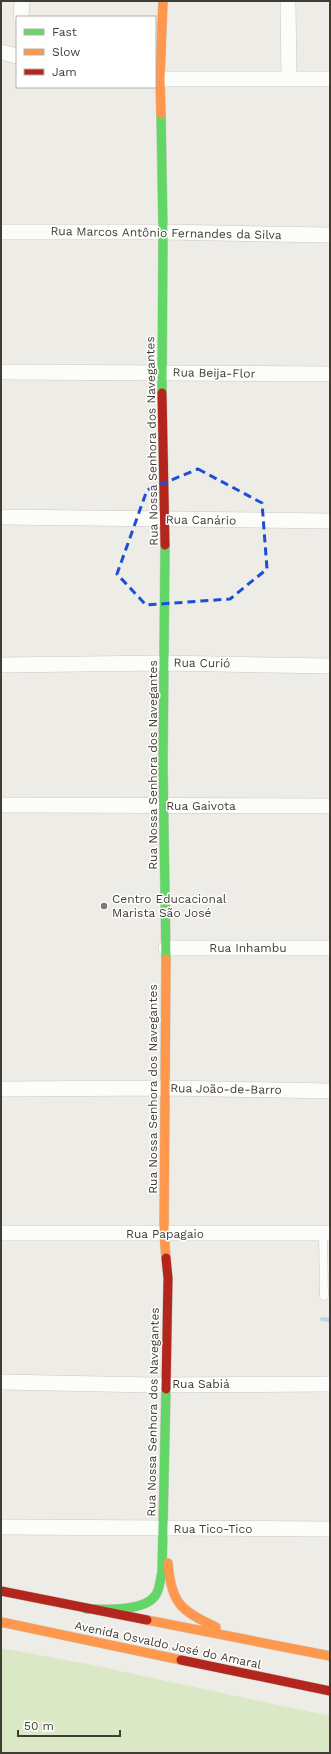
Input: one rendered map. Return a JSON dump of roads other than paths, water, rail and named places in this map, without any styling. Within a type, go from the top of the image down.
[{"type":"street","points":[[21,16],[22,1]]},
{"type":"street","name":"Rua Nossa Senhora dos Navegantes","points":[[86,1609],[138,1606],[150,1602],[156,1596],[162,1572],[168,1278],[164,1234],[166,948],[164,806],[165,519],[162,373],[163,232],[158,79],[163,1]]},
{"type":"street","points":[[288,1],[289,79]]},
{"type":"street","points":[[1,52],[16,56]]},
{"type":"street","points":[[158,79],[330,79]]},
{"type":"street","name":"Rua Marcos Antônio Fernandes da Silva","points":[[1,232],[163,232],[330,235]]},
{"type":"street","name":"Rua Beija-Flor","points":[[1,372],[330,374]]},
{"type":"street","name":"Rua Canário","points":[[1,517],[330,521]]},
{"type":"street","name":"Rua Curió","points":[[1,665],[164,663],[330,666]]},
{"type":"street","name":"Rua Gaivota","points":[[1,805],[330,806]]},
{"type":"street","name":"Rua Inhambu","points":[[166,948],[330,948]]},
{"type":"street","name":"Rua João-de-Barro","points":[[1,1089],[165,1088],[330,1091]]},
{"type":"street","name":"Rua Papagaio","points":[[1,1233],[326,1233]]},
{"type":"street","name":"Rua Sabiá","points":[[1,1382],[330,1384]]},
{"type":"street","name":"Rua Tico-Tico","points":[[1,1527],[330,1529]]},
{"type":"street","name":"Rua Nossa Senhora dos Navegantes","points":[[163,1528],[174,1595],[183,1607],[195,1617],[239,1636]]},
{"type":"street","name":"Avenida Osvaldo José do Amaral","points":[[1,1591],[86,1609],[239,1636],[330,1656]]},
{"type":"street","name":"Avenida Osvaldo José do Amaral","points":[[1,1622],[330,1691]]},
{"type":"lane","points":[[324,1296],[326,1233]]},
{"type":"waterway","points":[[322,1319],[330,1320]]},
{"type":"place","name":"Centro Educacional Marista São José","points":[[104,906]]}]
